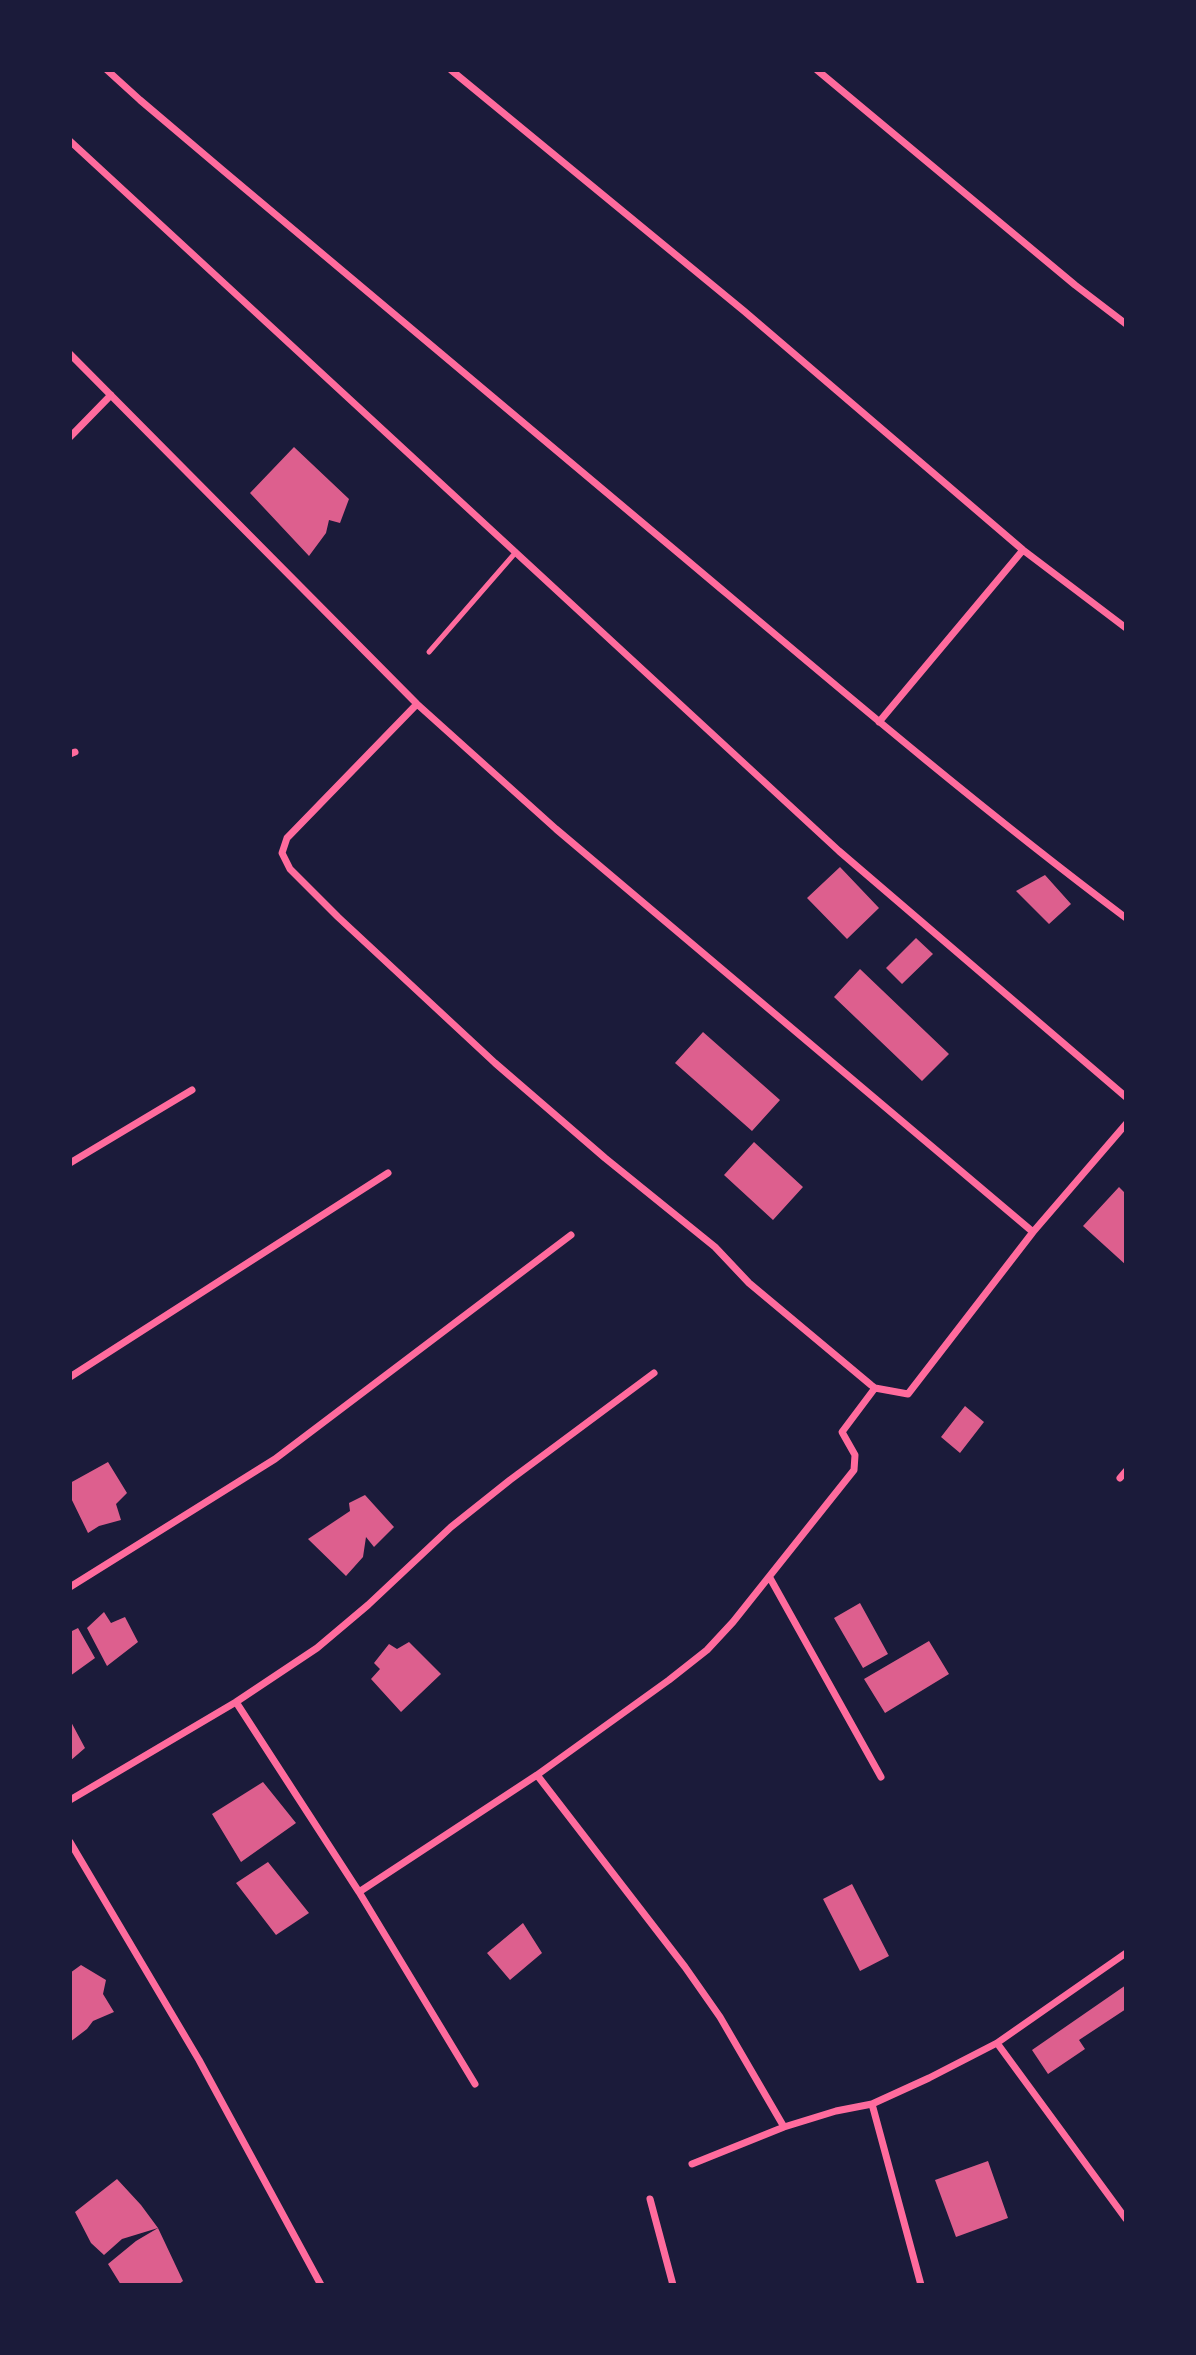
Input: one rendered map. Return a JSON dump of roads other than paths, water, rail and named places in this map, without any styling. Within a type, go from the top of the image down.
[{"type":"street","points":[[107,70],[466,377],[879,722],[1126,918]]},
{"type":"street","points":[[451,70],[744,311],[1023,550],[1126,628]]},
{"type":"street","points":[[817,70],[1126,324]]},
{"type":"street","points":[[70,141],[839,851],[1126,1097]]},
{"type":"street","points":[[70,354],[417,704],[556,829],[1033,1232]]},
{"type":"street","points":[[70,437],[111,395]]},
{"type":"street","points":[[879,722],[1023,550]]},
{"type":"street","points":[[417,704],[287,838],[282,853],[290,869],[338,918],[495,1063],[605,1158],[715,1247],[750,1283],[875,1388],[908,1394],[1033,1232],[1126,1124]]},
{"type":"street","points":[[70,1163],[191,1090]]},
{"type":"street","points":[[70,1377],[388,1173]]},
{"type":"street","points":[[70,1587],[275,1459],[571,1235]]},
{"type":"street","points":[[70,1800],[236,1702],[317,1648],[451,1528],[510,1480],[654,1373]]},
{"type":"street","points":[[359,1892],[537,1775],[707,1650],[770,1578],[855,1470],[855,1455],[842,1432],[875,1388]]},
{"type":"street","points":[[1119,1478],[1126,1471]]},
{"type":"street","points":[[770,1578],[881,1777]]},
{"type":"street","points":[[236,1702],[359,1892],[475,2084]]},
{"type":"street","points":[[537,1775],[685,1967],[720,2017],[784,2127]]},
{"type":"street","points":[[70,1842],[199,2060],[321,2285]]},
{"type":"street","points":[[692,2164],[784,2127],[835,2110],[872,2104],[997,2043],[1126,1953]]},
{"type":"street","points":[[997,2043],[1126,2220]]},
{"type":"street","points":[[872,2104],[921,2285]]},
{"type":"street","points":[[650,2199],[673,2285]]},
{"type":"lane","points":[[429,652],[516,552]]}]
